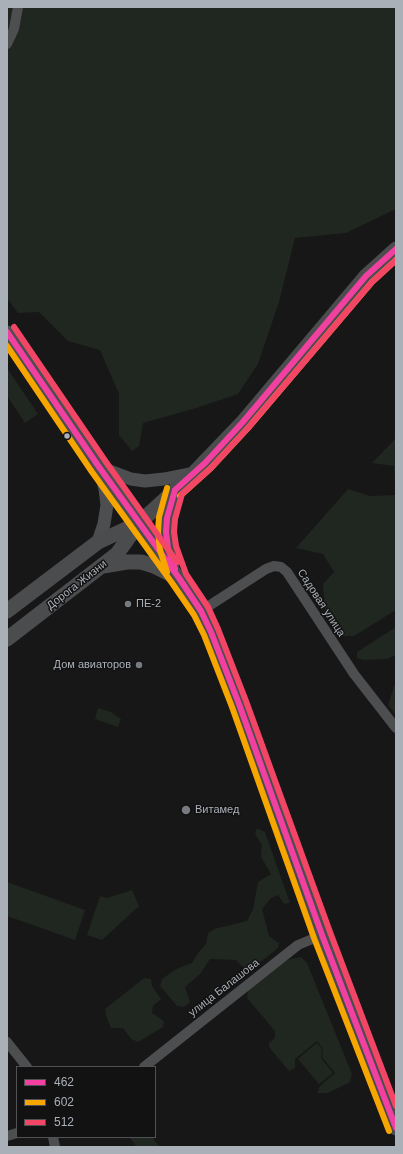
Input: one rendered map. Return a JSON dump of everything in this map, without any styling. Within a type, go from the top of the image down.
[{"type":"main road","name":"Дорога Жизни","points":[[7,638],[117,554],[139,523],[194,473],[242,423],[366,276],[396,249]]},
{"type":"main road","points":[[175,490],[167,518],[166,532],[168,548],[179,578]]},
{"type":"main road","name":"Дорога Жизни","points":[[7,611],[98,542],[139,523]]},
{"type":"main road","points":[[139,523],[201,611],[211,632],[239,704],[322,935],[396,1128]]},
{"type":"main road","points":[[103,566],[127,562],[141,562],[154,566],[179,578]]},
{"type":"street","points":[[7,44],[14,29],[18,7]]},
{"type":"street","points":[[7,332],[139,523]]},
{"type":"street","points":[[99,467],[131,479],[145,481],[164,480],[194,473]]},
{"type":"street","points":[[98,542],[104,524],[107,505],[105,489],[99,467]]},
{"type":"street","name":"Садовая улица","points":[[201,611],[266,569],[274,566],[281,567],[287,572],[354,674],[396,728]]},
{"type":"street","name":"улица Балашова","points":[[145,1066],[298,944],[322,935]]},
{"type":"street","points":[[7,1042],[26,1066]]},
{"type":"shaded area","points":[[7,7],[396,7],[396,209],[346,233],[295,238],[279,302],[258,364],[238,394],[193,409],[143,423],[139,446],[132,451],[119,435],[119,394],[100,350],[68,341],[39,312],[18,313],[7,298]]},
{"type":"shaded area","points":[[7,368],[38,414],[25,423],[7,396]]},
{"type":"shaded area","points":[[396,438],[396,491],[394,466],[372,463]]},
{"type":"shaded area","points":[[348,489],[370,496],[396,495],[396,610],[354,636],[341,636],[325,610],[323,584],[334,572],[323,554],[296,548]]},
{"type":"shaded area","points":[[396,627],[396,655],[387,659],[364,660],[357,658],[357,652]]},
{"type":"shaded area","points":[[394,686],[396,686],[396,715],[388,705]]},
{"type":"shaded area","points":[[98,708],[111,712],[121,719],[118,727],[95,719]]},
{"type":"shaded area","points":[[257,828],[265,832],[290,903],[284,904],[278,895],[271,898],[262,909],[269,936],[279,943],[278,948],[248,972],[236,960],[210,959],[200,974],[185,987],[190,1002],[184,1007],[177,1006],[160,986],[162,979],[176,969],[192,963],[206,944],[208,933],[214,929],[247,921],[253,909],[258,882],[271,874],[261,857],[262,845],[255,834]]},
{"type":"shaded area","points":[[7,882],[85,910],[75,940],[7,916]]},
{"type":"shaded area","points":[[132,890],[139,906],[102,940],[87,935],[100,896],[107,898]]},
{"type":"shaded area","points":[[301,957],[307,963],[352,1074],[350,1082],[328,1093],[317,1093],[320,1086],[335,1073],[322,1057],[323,1049],[317,1041],[295,1059],[295,1068],[289,1071],[269,1047],[269,1043],[275,1038],[275,1031],[247,998],[248,990],[287,960]]},
{"type":"shaded area","points":[[144,978],[151,979],[152,986],[161,999],[153,1006],[152,1013],[164,1021],[163,1027],[138,1042],[131,1039],[123,1028],[111,1028],[105,1009]]},
{"type":"shaded area","points":[[317,1043],[322,1049],[321,1058],[333,1073],[319,1084],[298,1059]]},
{"type":"shaded area","points":[[130,1138],[153,1138],[160,1147],[137,1147]]},
{"type":"transit line","name":"462","points":[[175,490],[205,463],[242,423],[366,276],[396,249]]},
{"type":"transit line","name":"602","points":[[180,496],[211,468],[248,428],[372,282],[396,260]]},
{"type":"transit line","name":"512","points":[[396,260],[372,282],[248,428],[211,468],[182,494],[175,519],[174,532],[176,546],[186,574],[208,607],[246,701],[330,932],[396,1106]]},
{"type":"transit line","name":"512","points":[[14,327],[106,462],[177,562]]},
{"type":"transit line","name":"462","points":[[7,332],[99,467],[201,611],[211,632],[239,704],[322,935],[396,1128]]},
{"type":"transit line","name":"602","points":[[7,346],[92,472],[194,615],[204,635],[232,707],[314,938],[389,1131]]},
{"type":"transit line","name":"602","points":[[167,488],[159,517],[158,532],[160,550],[167,572]]},
{"type":"transit line","name":"462","points":[[175,490],[167,518],[166,532],[168,548],[175,569]]},
{"type":"place","name":"ПЕ-2","points":[[128,604]]},
{"type":"place","name":"Дом авиаторов","points":[[139,665]]},
{"type":"place","name":"Витамед","points":[[186,810]]}]
